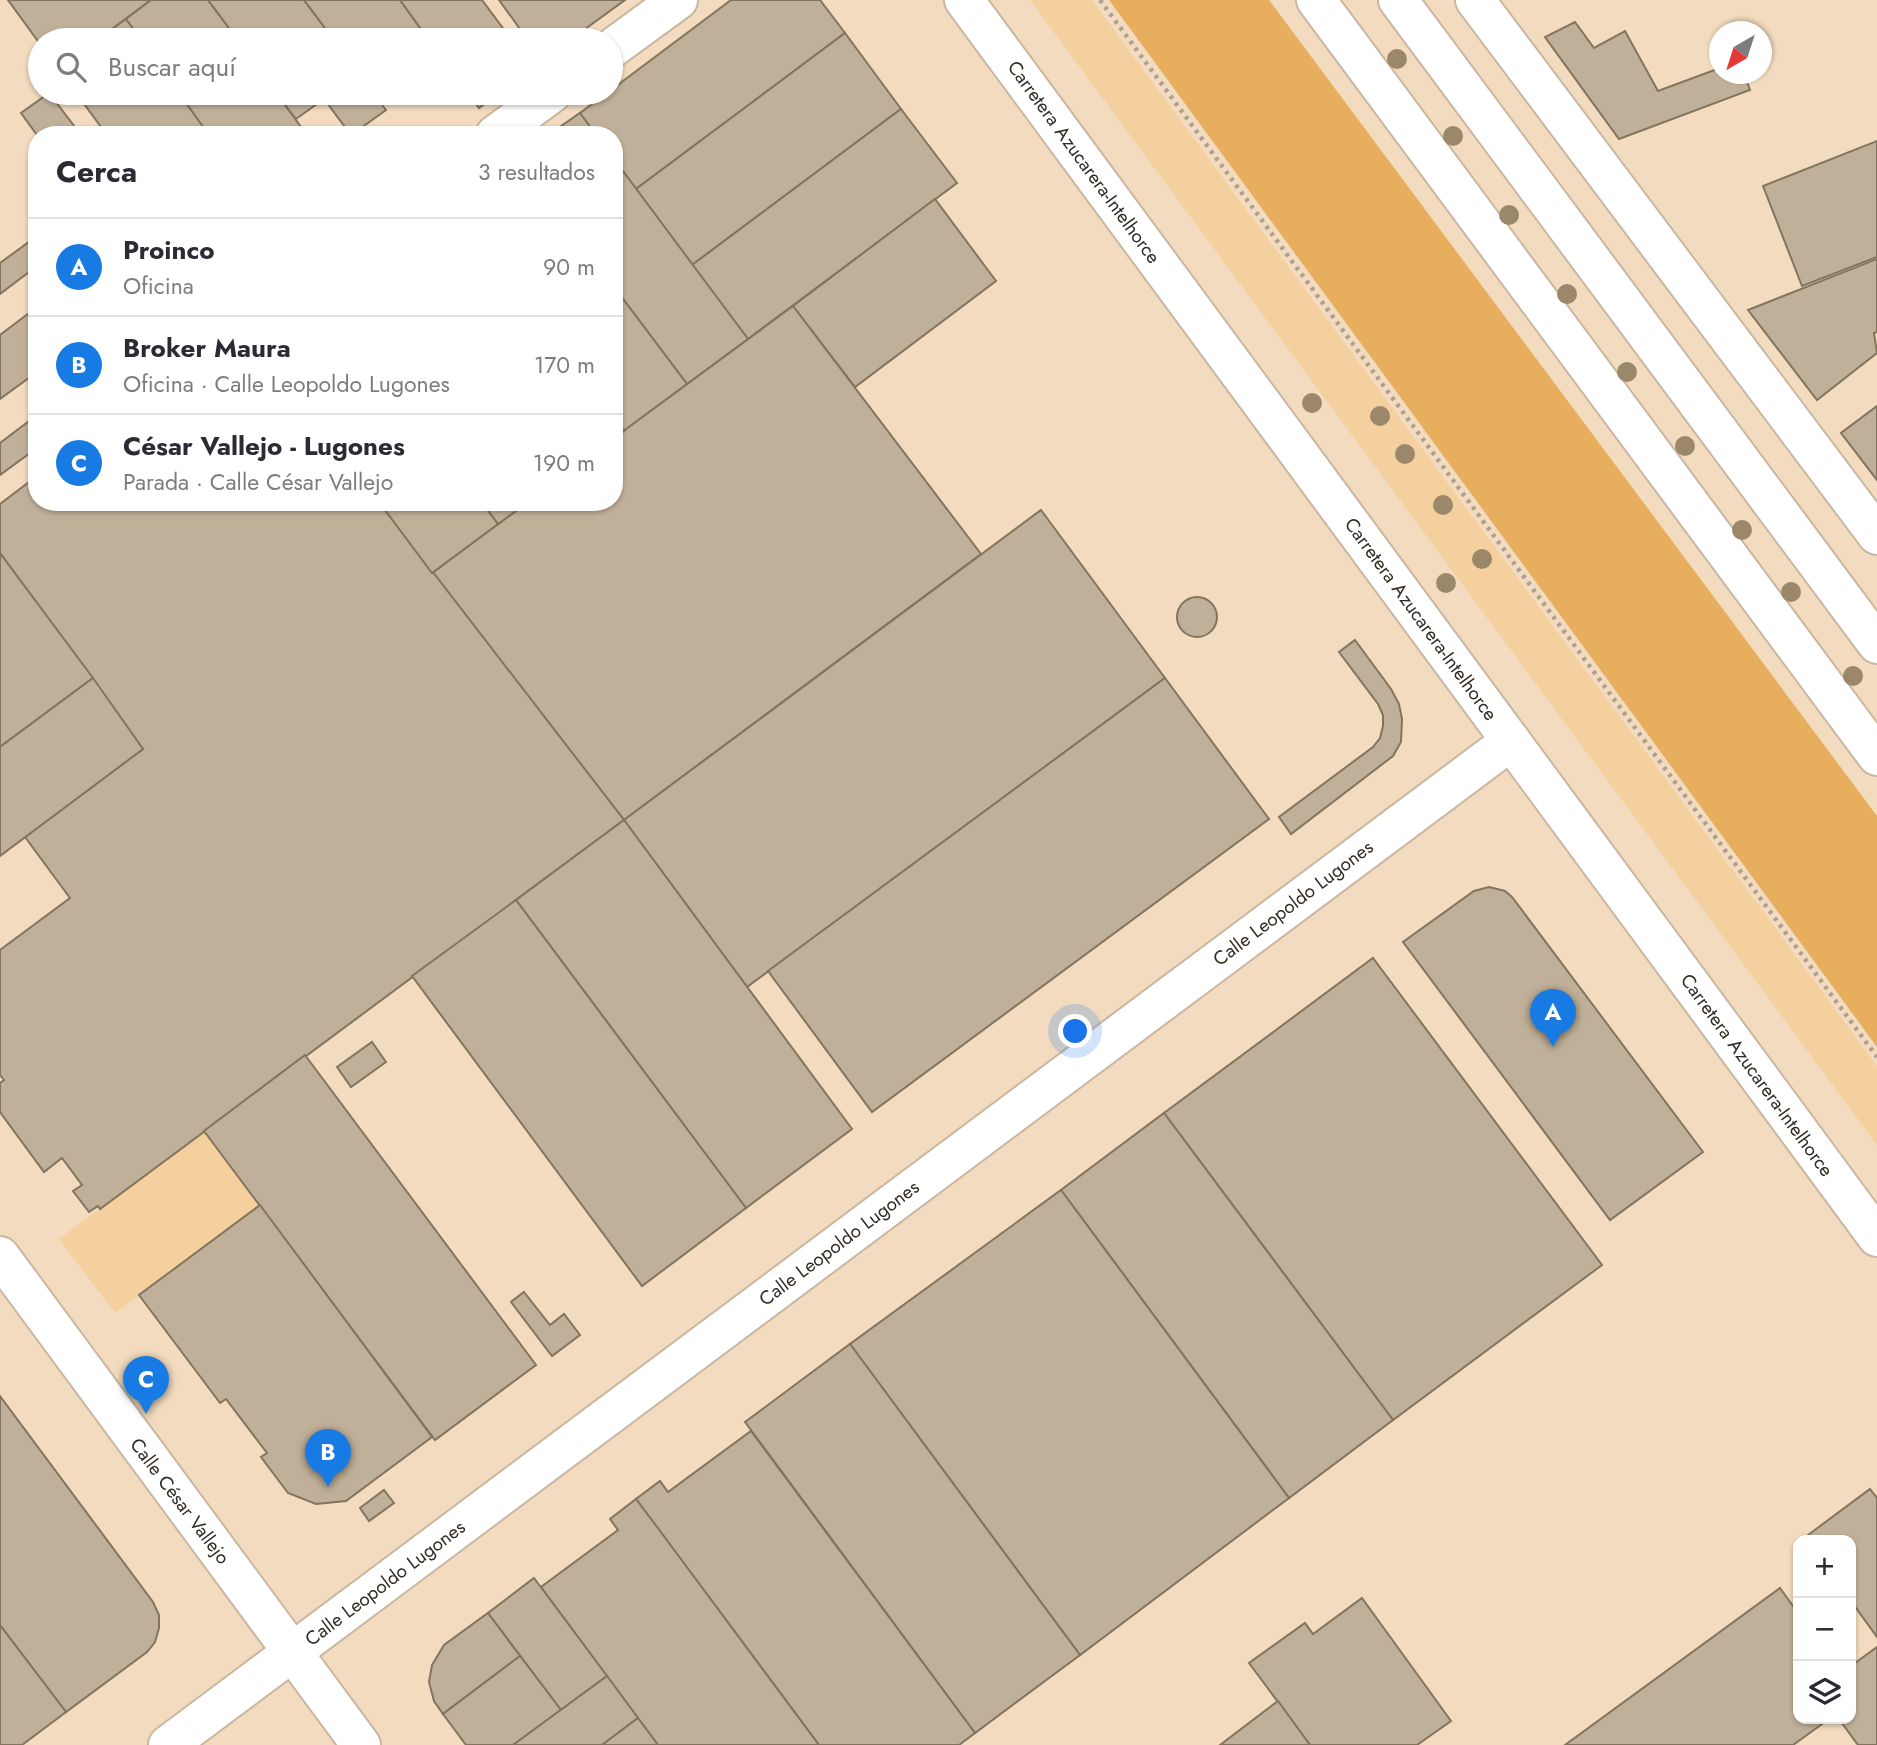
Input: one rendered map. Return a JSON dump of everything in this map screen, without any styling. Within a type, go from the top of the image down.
[{"type":"street","points":[[623,40],[678,0]]},
{"type":"street","name":"Carretera Azucarera-Intelhorce","points":[[964,0],[1877,1237]]},
{"type":"street","points":[[1316,0],[1877,756]]},
{"type":"street","points":[[1398,0],[1877,644]]},
{"type":"street","points":[[1475,0],[1877,535]]},
{"type":"street","points":[[507,126],[536,105]]},
{"type":"street","name":"Calle Leopoldo Lugones","points":[[168,1745],[1511,741]]},
{"type":"street","name":"Calle César Vallejo","points":[[0,1256],[361,1745]]},
{"type":"path","points":[[1100,0],[1877,1057]]},
{"type":"shaded area","points":[[0,0],[1877,0],[1877,1745],[0,1745]]},
{"type":"shaded area","points":[[1030,0],[1092,0],[1877,1066],[1877,1145]]},
{"type":"shaded area","points":[[1109,0],[1269,0],[1877,816],[1877,1047]]},
{"type":"shaded area","points":[[204,1131],[260,1205],[115,1313],[59,1239]]},
{"type":"building","points":[[8,0],[151,0],[113,28],[28,28]]},
{"type":"building","points":[[151,0],[208,0],[229,28],[132,28],[126,19]]},
{"type":"building","points":[[208,0],[304,0],[325,28],[229,28]]},
{"type":"building","points":[[304,0],[400,0],[420,28],[325,28]]},
{"type":"building","points":[[400,0],[482,0],[503,28],[420,28]]},
{"type":"building","points":[[499,0],[625,0],[586,28],[519,28]]},
{"type":"building","points":[[731,0],[820,0],[845,33],[636,189],[623,171],[623,126],[589,126],[580,113],[591,105],[623,105],[623,81]]},
{"type":"building","points":[[126,19],[132,28],[114,28]]},
{"type":"building","points":[[1575,22],[1594,48],[1625,31],[1658,91],[1709,72],[1709,84],[1748,84],[1750,90],[1619,139],[1545,37]]},
{"type":"building","points":[[845,33],[901,109],[692,265],[636,189]]},
{"type":"building","points":[[32,105],[58,105],[74,126],[30,126],[21,113]]},
{"type":"building","points":[[85,105],[188,105],[203,126],[100,126]]},
{"type":"building","points":[[188,105],[285,105],[300,126],[203,126]]},
{"type":"building","points":[[285,105],[316,105],[296,119]]},
{"type":"building","points":[[328,105],[382,105],[386,110],[364,126],[344,126]]},
{"type":"building","points":[[901,109],[957,183],[748,339],[692,265]]},
{"type":"building","points":[[580,113],[589,126],[561,126]]},
{"type":"building","points":[[1877,141],[1877,257],[1802,286],[1763,186]]},
{"type":"building","points":[[623,171],[748,339],[687,384],[623,299]]},
{"type":"building","points":[[935,199],[996,281],[855,387],[793,306]]},
{"type":"building","points":[[28,243],[28,273],[0,294],[0,263]]},
{"type":"building","points":[[1877,259],[1877,332],[1874,333],[1877,353],[1817,400],[1748,310]]},
{"type":"building","points":[[623,299],[687,384],[623,430]]},
{"type":"building","points":[[793,306],[981,554],[624,820],[432,573],[516,511],[623,511],[623,431]]},
{"type":"building","points":[[28,314],[28,379],[0,399],[0,335]]},
{"type":"building","points":[[1877,406],[1877,480],[1841,433]]},
{"type":"building","points":[[28,422],[28,455],[0,475],[0,443]]},
{"type":"building","points":[[28,483],[28,511],[386,511],[624,820],[100,1209],[98,1206],[89,1212],[73,1191],[82,1185],[62,1158],[44,1172],[0,1112],[0,1083],[4,1080],[0,1075],[0,950],[70,898],[25,837],[143,749],[0,553],[0,504]]},
{"type":"building","points":[[1041,510],[1165,678],[747,987],[624,820]]},
{"type":"building","points":[[386,511],[489,511],[498,524],[432,573]]},
{"type":"building","points":[[489,511],[516,511],[498,524]]},
{"type":"building","points":[[0,553],[93,678],[0,747]]},
{"type":"building","points":[[1197,597],[1205,598],[1211,603],[1216,609],[1216,625],[1211,631],[1205,636],[1197,637],[1189,636],[1183,631],[1178,625],[1177,617],[1178,609],[1183,603],[1189,598]]},
{"type":"building","points":[[1355,640],[1399,704],[1402,719],[1401,742],[1393,756],[1291,834],[1279,817],[1373,747],[1380,738],[1383,715],[1378,704],[1339,652]]},
{"type":"building","points":[[93,678],[143,749],[0,856],[0,747]]},
{"type":"building","points":[[1165,678],[1269,819],[872,1112],[768,971]]},
{"type":"building","points":[[624,820],[852,1129],[746,1208],[516,900]]},
{"type":"building","points":[[1489,887],[1505,891],[1512,897],[1703,1152],[1610,1220],[1403,942],[1474,891]]},
{"type":"building","points":[[516,900],[746,1208],[642,1286],[412,976]]},
{"type":"building","points":[[1373,958],[1602,1265],[1393,1420],[1164,1113]]},
{"type":"building","points":[[372,1042],[386,1062],[351,1087],[337,1067]]},
{"type":"building","points":[[305,1055],[536,1365],[435,1440],[204,1131]]},
{"type":"building","points":[[1164,1113],[1393,1420],[1289,1498],[1061,1190]]},
{"type":"building","points":[[1061,1190],[1289,1498],[1080,1655],[850,1344]]},
{"type":"building","points":[[260,1205],[432,1437],[346,1501],[316,1504],[288,1493],[261,1457],[267,1453],[226,1399],[220,1403],[139,1295]]},
{"type":"building","points":[[524,1292],[550,1325],[564,1314],[580,1335],[552,1356],[511,1302]]},
{"type":"building","points":[[850,1344],[1080,1655],[975,1733],[745,1422]]},
{"type":"building","points":[[0,1396],[153,1602],[159,1615],[155,1642],[147,1652],[66,1712],[0,1625]]},
{"type":"building","points":[[751,1431],[975,1733],[959,1745],[819,1745],[636,1499],[660,1481],[668,1492]]},
{"type":"building","points":[[1870,1489],[1877,1498],[1877,1637],[1856,1608],[1856,1535],[1808,1535]]},
{"type":"building","points":[[384,1490],[394,1503],[369,1521],[360,1508]]},
{"type":"building","points":[[636,1499],[819,1745],[658,1745],[541,1587],[618,1530],[610,1519]]},
{"type":"building","points":[[534,1578],[607,1676],[561,1710],[488,1613]]},
{"type":"building","points":[[1780,1588],[1793,1606],[1793,1724],[1822,1724],[1793,1745],[1565,1745]]},
{"type":"building","points":[[1362,1598],[1451,1721],[1417,1745],[1310,1745],[1249,1663],[1305,1623],[1313,1634]]},
{"type":"building","points":[[488,1613],[520,1656],[443,1714],[434,1701],[429,1682],[432,1665],[444,1645]]},
{"type":"building","points":[[0,1625],[66,1712],[22,1745],[0,1745]]},
{"type":"building","points":[[1877,1647],[1877,1745],[1858,1745],[1843,1724],[1856,1724],[1856,1662]]},
{"type":"building","points":[[520,1656],[561,1710],[513,1745],[466,1745],[443,1714]]},
{"type":"building","points":[[607,1676],[638,1718],[602,1745],[513,1745]]},
{"type":"building","points":[[1278,1701],[1310,1745],[1220,1745]]},
{"type":"building","points":[[638,1718],[658,1745],[602,1745]]},
{"type":"place","name":"Proinco","points":[[1553,1047]]},
{"type":"place","name":"César Vallejo - Lugones","points":[[146,1414]]},
{"type":"place","name":"Broker Maura","points":[[328,1487]]}]
